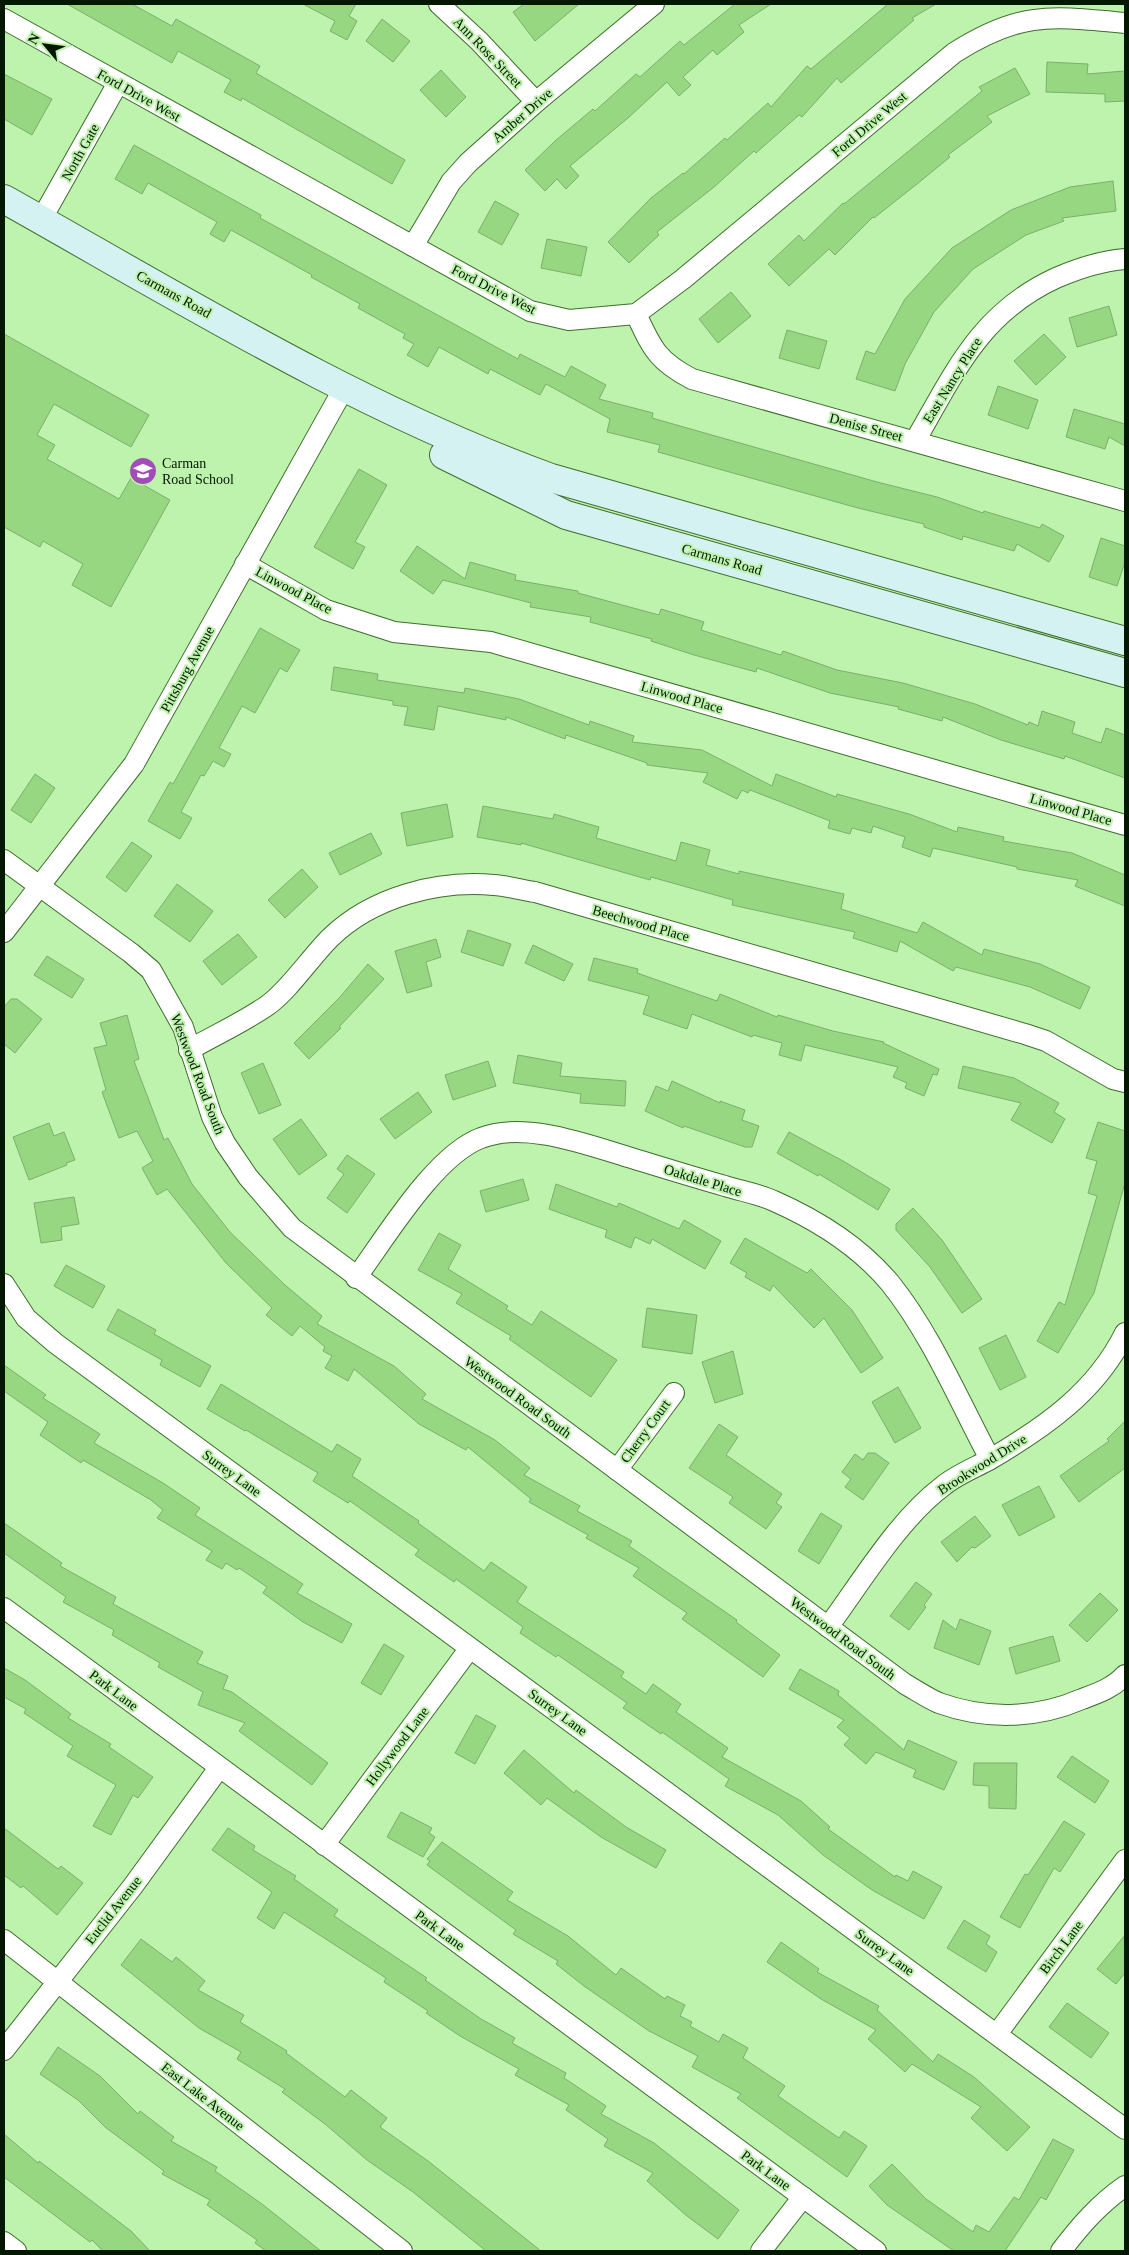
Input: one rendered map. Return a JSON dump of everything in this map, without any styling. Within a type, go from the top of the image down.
[{"type":"street","name":"Ann Rose Street","points":[[439,4],[479,41],[536,102]]},
{"type":"street","name":"Amber Drive","points":[[413,246],[451,182],[468,163],[536,102],[654,4]]},
{"type":"street","name":"Ford Drive West","points":[[4,19],[530,311],[569,320],[636,314],[683,279],[954,53],[983,34],[1000,27],[1039,18],[1073,18],[1125,23]]},
{"type":"street","name":"North Gate","points":[[42,220],[118,84]]},
{"type":"street","name":"Carmans Road","points":[[4,199],[344,388],[485,454],[551,478],[1125,641]]},
{"type":"street","name":"East Nancy Place","points":[[915,441],[965,355],[987,326],[1007,308],[1038,287],[1083,266],[1125,259]]},
{"type":"street","name":"Denise Street","points":[[636,314],[660,360],[672,369],[692,379],[1125,501]]},
{"type":"street","name":"Carmans Road","points":[[344,388],[386,427],[566,515],[1125,673]]},
{"type":"street","name":"Pittsburg Avenue","points":[[4,932],[134,764],[344,388]]},
{"type":"street","name":"Linwood Place","points":[[245,564],[326,610],[394,632],[491,642],[1125,825]]},
{"type":"street","name":"Westwood Road South","points":[[4,860],[131,953],[151,970],[183,1027],[212,1117],[225,1143],[248,1176],[292,1228],[356,1278],[905,1684],[937,1702],[966,1711],[1009,1716],[1036,1714],[1065,1707],[1122,1687]]},
{"type":"street","name":"Beechwood Place","points":[[189,1050],[269,1004],[330,938],[349,922],[376,907],[407,894],[436,887],[464,884],[495,885],[535,892],[1025,1034],[1046,1041],[1113,1079],[1125,1082]]},
{"type":"street","name":"Oakdale Place","points":[[356,1278],[435,1171],[457,1150],[480,1138],[503,1132],[527,1131],[610,1152],[772,1200],[821,1225],[851,1246],[889,1283],[919,1326],[990,1459]]},
{"type":"street","name":"Surrey Lane","points":[[4,1284],[26,1318],[55,1343],[1125,2129]]},
{"type":"street","name":"Brookwood Drive","points":[[828,1627],[913,1511],[944,1485],[990,1459],[1058,1416],[1076,1399],[1114,1356],[1125,1333]]},
{"type":"street","name":"Cherry Court","points":[[616,1470],[674,1393]]},
{"type":"street","name":"Park Lane","points":[[4,1608],[876,2251]]},
{"type":"street","name":"Hollywood Lane","points":[[324,1845],[470,1648]]},
{"type":"street","name":"Euclid Avenue","points":[[4,2050],[133,1886],[219,1768]]},
{"type":"street","name":"Birch Lane","points":[[997,2034],[1125,1860]]},
{"type":"street","name":"East Lake Avenue","points":[[4,1940],[402,2251]]},
{"type":"street","points":[[1061,2251],[1084,2221],[1112,2195],[1125,2186]]},
{"type":"street","points":[[761,2251],[803,2197]]},
{"type":"street","points":[[4,2242],[16,2251]]},
{"type":"building","points":[[67,4],[132,4],[172,26],[176,19],[260,66],[256,73],[405,160],[392,184],[242,98],[241,101],[224,92],[231,80],[178,51],[172,63]]},
{"type":"building","points":[[303,4],[356,4],[349,16],[357,21],[347,40],[330,31],[335,21]]},
{"type":"building","points":[[524,4],[579,4],[535,41],[513,12]]},
{"type":"building","points":[[735,4],[771,4],[739,25],[744,32],[717,55],[713,50],[683,77],[691,85],[679,96],[667,82],[628,118],[570,166],[579,176],[566,189],[557,179],[545,191],[525,170],[555,141],[593,109],[595,111],[636,74],[640,77],[680,41],[684,45]]},
{"type":"building","points":[[888,4],[936,4],[912,18],[914,20],[841,83],[837,78],[802,117],[799,115],[756,153],[754,151],[714,187],[657,232],[659,235],[629,263],[608,242],[651,198],[684,174],[725,138],[727,140],[768,103],[771,107],[807,66],[811,69]]},
{"type":"building","points":[[382,19],[410,41],[393,62],[366,41]]},
{"type":"building","points":[[1047,62],[1088,64],[1087,74],[1125,71],[1125,101],[1105,102],[1105,94],[1046,92]]},
{"type":"building","points":[[1015,68],[1030,94],[987,116],[992,122],[948,155],[950,157],[917,184],[873,217],[835,255],[829,249],[789,286],[768,264],[799,235],[804,241],[843,203],[982,91],[979,87]]},
{"type":"building","points":[[441,70],[466,97],[446,117],[420,90]]},
{"type":"building","points":[[4,74],[52,99],[32,135],[4,119]]},
{"type":"building","points":[[134,145],[261,215],[260,218],[518,359],[520,354],[565,377],[571,366],[606,385],[599,399],[653,413],[652,418],[877,482],[937,497],[983,513],[984,511],[1040,528],[1042,524],[1064,536],[1049,562],[1017,544],[1014,551],[963,536],[962,540],[924,527],[924,524],[858,508],[658,452],[660,445],[607,432],[610,419],[546,384],[540,395],[490,369],[488,374],[439,347],[428,367],[407,355],[414,344],[403,338],[405,334],[358,308],[360,304],[311,277],[312,275],[231,230],[224,242],[210,234],[217,222],[148,183],[142,194],[115,179]]},
{"type":"building","points":[[1113,181],[1116,211],[1062,218],[1064,221],[1026,235],[973,269],[934,312],[905,364],[895,391],[856,379],[866,351],[875,354],[905,299],[952,248],[1011,210],[1070,187]]},
{"type":"building","points":[[495,201],[519,214],[502,245],[478,232]]},
{"type":"building","points":[[547,239],[587,247],[581,276],[541,268]]},
{"type":"building","points":[[731,292],[751,316],[718,343],[699,319]]},
{"type":"building","points":[[1109,306],[1117,335],[1077,347],[1069,318]]},
{"type":"building","points":[[787,330],[827,341],[819,369],[779,358]]},
{"type":"building","points":[[4,334],[149,415],[131,447],[54,404],[37,435],[55,445],[47,459],[119,499],[131,478],[170,500],[111,607],[72,585],[83,564],[43,541],[40,547],[4,527]]},
{"type":"building","points":[[1044,334],[1066,357],[1036,385],[1014,361]]},
{"type":"building","points":[[998,386],[1038,400],[1028,429],[988,415]]},
{"type":"building","points":[[1074,409],[1125,424],[1125,446],[1109,437],[1105,449],[1066,437]]},
{"type":"building","points":[[359,469],[387,485],[355,542],[365,547],[353,569],[314,547]]},
{"type":"building","points":[[1101,538],[1125,546],[1125,562],[1117,586],[1089,577]]},
{"type":"building","points":[[417,546],[465,579],[470,562],[516,575],[515,580],[578,591],[578,593],[659,615],[661,609],[704,622],[701,630],[781,655],[783,651],[837,670],[903,683],[975,704],[1028,725],[1029,722],[1038,726],[1042,711],[1075,722],[1072,733],[1101,743],[1106,728],[1125,735],[1125,778],[1065,756],[1064,759],[1001,740],[943,717],[942,721],[898,709],[899,707],[830,693],[757,668],[756,672],[694,655],[651,641],[652,639],[590,622],[591,617],[530,607],[531,603],[443,580],[433,594],[400,571]]},
{"type":"building","points":[[260,628],[300,650],[287,672],[280,668],[255,713],[242,706],[219,748],[231,754],[224,767],[213,761],[204,776],[201,775],[181,812],[192,818],[180,839],[148,821],[170,782],[173,784]]},
{"type":"building","points":[[334,667],[378,674],[377,680],[464,693],[465,688],[519,699],[589,725],[590,721],[634,736],[632,742],[702,750],[772,786],[776,774],[836,797],[837,794],[909,814],[957,832],[958,827],[1004,837],[1003,841],[1072,853],[1125,875],[1125,906],[1075,886],[1078,880],[1017,869],[1017,867],[933,848],[930,857],[902,847],[905,837],[873,826],[871,833],[852,828],[850,834],[828,828],[830,821],[750,790],[748,793],[742,790],[737,799],[703,782],[708,773],[647,765],[647,763],[566,735],[565,739],[506,717],[506,720],[438,706],[434,730],[404,725],[408,707],[393,705],[393,701],[331,690]]},
{"type":"building","points":[[35,774],[55,788],[31,823],[11,810]]},
{"type":"building","points":[[447,804],[453,837],[407,846],[401,813]]},
{"type":"building","points":[[483,806],[553,819],[554,814],[599,827],[596,838],[676,861],[681,842],[710,850],[706,865],[739,874],[739,871],[844,894],[841,909],[917,933],[923,922],[982,955],[984,949],[1040,964],[1090,987],[1080,1009],[1030,987],[956,967],[953,971],[900,941],[897,952],[853,938],[855,932],[732,905],[733,900],[651,877],[650,880],[521,843],[521,845],[477,837]]},
{"type":"building","points":[[371,833],[382,854],[340,875],[329,853]]},
{"type":"building","points":[[132,842],[152,856],[126,892],[106,877]]},
{"type":"building","points":[[302,869],[318,887],[285,918],[268,900]]},
{"type":"building","points":[[177,884],[213,911],[190,942],[154,916]]},
{"type":"building","points":[[468,930],[511,944],[503,966],[461,952]]},
{"type":"building","points":[[238,934],[257,957],[222,985],[203,961]]},
{"type":"building","points":[[436,939],[441,957],[426,962],[432,986],[407,993],[395,951]]},
{"type":"building","points":[[533,945],[573,964],[564,981],[525,963]]},
{"type":"building","points":[[47,956],[84,979],[72,998],[34,975]]},
{"type":"building","points":[[594,958],[638,969],[637,973],[717,1001],[720,994],[777,1017],[778,1015],[833,1031],[884,1042],[939,1069],[937,1075],[933,1074],[924,1096],[905,1088],[907,1083],[893,1077],[898,1067],[805,1045],[801,1061],[779,1055],[782,1043],[753,1035],[752,1037],[692,1014],[687,1029],[643,1014],[649,996],[588,980]]},
{"type":"building","points":[[368,964],[384,979],[339,1027],[341,1028],[309,1059],[294,1043],[340,997]]},
{"type":"building","points":[[11,999],[17,999],[42,1019],[15,1053],[4,1044],[4,1007]]},
{"type":"building","points":[[127,1015],[139,1059],[134,1061],[164,1140],[168,1138],[192,1184],[230,1232],[285,1285],[322,1316],[317,1324],[394,1366],[426,1394],[422,1399],[495,1440],[530,1468],[524,1475],[580,1506],[577,1511],[632,1541],[629,1546],[737,1620],[736,1622],[780,1655],[763,1677],[682,1619],[687,1613],[633,1576],[639,1568],[586,1538],[588,1535],[529,1502],[531,1499],[468,1447],[466,1450],[419,1424],[354,1369],[348,1381],[325,1368],[332,1356],[323,1351],[325,1347],[300,1326],[292,1336],[266,1315],[272,1308],[226,1263],[167,1189],[157,1195],[142,1168],[153,1161],[137,1131],[119,1138],[102,1092],[106,1090],[94,1048],[107,1045],[100,1023]]},
{"type":"building","points":[[518,1055],[562,1063],[560,1076],[626,1081],[625,1106],[580,1103],[581,1094],[513,1083]]},
{"type":"building","points":[[488,1061],[496,1086],[453,1100],[445,1075]]},
{"type":"building","points":[[263,1063],[281,1105],[259,1114],[241,1073]]},
{"type":"building","points":[[963,1066],[1014,1078],[1059,1103],[1054,1112],[1065,1119],[1052,1143],[1011,1120],[1021,1103],[958,1088]]},
{"type":"building","points":[[672,1081],[720,1103],[720,1101],[745,1110],[742,1120],[759,1126],[752,1147],[745,1147],[684,1126],[683,1128],[645,1111],[656,1086],[668,1091]]},
{"type":"building","points":[[418,1092],[432,1112],[395,1139],[380,1119]]},
{"type":"building","points":[[301,1119],[327,1155],[299,1175],[273,1139]]},
{"type":"building","points":[[1098,1122],[1125,1131],[1125,1183],[1094,1293],[1058,1353],[1037,1341],[1059,1302],[1065,1305],[1097,1196],[1088,1193],[1097,1161],[1086,1158]]},
{"type":"building","points":[[49,1123],[54,1136],[64,1132],[75,1160],[29,1180],[13,1137]]},
{"type":"building","points":[[789,1132],[890,1189],[878,1210],[819,1174],[818,1176],[777,1153]]},
{"type":"building","points":[[347,1155],[375,1174],[347,1213],[327,1198],[344,1174],[337,1169]]},
{"type":"building","points":[[523,1179],[529,1200],[486,1212],[480,1191]]},
{"type":"building","points":[[556,1184],[617,1207],[619,1203],[679,1229],[684,1220],[721,1241],[705,1269],[652,1239],[650,1244],[635,1237],[631,1248],[605,1237],[607,1230],[549,1209]]},
{"type":"building","points":[[74,1197],[79,1224],[61,1227],[62,1240],[41,1243],[34,1203]]},
{"type":"building","points":[[913,1208],[942,1240],[982,1299],[962,1313],[930,1267],[896,1230],[896,1224]]},
{"type":"building","points":[[439,1233],[461,1245],[448,1269],[508,1306],[506,1309],[532,1325],[541,1311],[617,1360],[591,1397],[509,1339],[511,1336],[456,1303],[462,1294],[418,1270]]},
{"type":"building","points":[[745,1238],[807,1273],[811,1269],[852,1310],[883,1358],[861,1373],[824,1318],[814,1328],[773,1285],[770,1291],[745,1277],[747,1273],[730,1263]]},
{"type":"building","points":[[66,1265],[105,1286],[93,1308],[54,1286]]},
{"type":"building","points":[[647,1308],[697,1315],[692,1354],[642,1347]]},
{"type":"building","points":[[118,1309],[156,1330],[154,1334],[211,1366],[200,1387],[160,1365],[162,1360],[107,1330]]},
{"type":"building","points":[[1006,1335],[1026,1377],[1000,1390],[979,1348]]},
{"type":"building","points":[[733,1351],[743,1394],[715,1403],[702,1362]]},
{"type":"building","points":[[4,1365],[46,1395],[43,1398],[100,1434],[94,1443],[163,1483],[200,1508],[195,1515],[303,1584],[297,1593],[352,1624],[342,1643],[303,1622],[263,1593],[267,1587],[239,1568],[237,1570],[226,1563],[222,1569],[206,1560],[212,1551],[157,1518],[163,1510],[151,1500],[83,1460],[81,1463],[40,1435],[48,1422],[4,1391]]},
{"type":"building","points":[[221,1384],[332,1452],[337,1444],[361,1459],[352,1476],[419,1521],[418,1523],[484,1571],[491,1562],[527,1587],[517,1602],[624,1672],[621,1677],[646,1694],[653,1684],[681,1704],[676,1712],[728,1748],[722,1757],[801,1801],[830,1827],[828,1829],[895,1877],[896,1875],[908,1881],[913,1871],[942,1887],[924,1919],[872,1890],[823,1855],[778,1815],[725,1786],[729,1779],[662,1732],[661,1734],[623,1708],[627,1703],[558,1655],[556,1657],[520,1633],[523,1627],[456,1579],[454,1582],[415,1555],[419,1550],[350,1501],[348,1503],[313,1481],[318,1473],[207,1409]]},
{"type":"building","points":[[898,1387],[921,1428],[895,1443],[872,1402]]},
{"type":"building","points":[[1125,1421],[1125,1468],[1079,1502],[1060,1476],[1109,1441],[1107,1439]]},
{"type":"building","points":[[719,1424],[738,1437],[726,1455],[782,1494],[776,1503],[782,1507],[766,1529],[729,1503],[733,1497],[689,1468]]},
{"type":"building","points":[[868,1453],[875,1453],[889,1463],[863,1500],[845,1487],[851,1479],[842,1472],[855,1454],[863,1460]]},
{"type":"building","points":[[1039,1486],[1055,1517],[1019,1536],[1002,1505]]},
{"type":"building","points":[[821,1513],[842,1526],[819,1564],[798,1551]]},
{"type":"building","points":[[975,1516],[991,1536],[975,1548],[972,1547],[957,1562],[941,1542]]},
{"type":"building","points":[[4,1523],[62,1563],[60,1566],[116,1597],[113,1604],[203,1652],[197,1663],[228,1676],[223,1689],[232,1692],[328,1763],[312,1785],[239,1731],[245,1723],[198,1705],[203,1692],[158,1667],[160,1663],[112,1635],[114,1630],[63,1602],[66,1597],[4,1553]]},
{"type":"building","points":[[916,1582],[932,1594],[924,1605],[926,1607],[909,1630],[890,1616]]},
{"type":"building","points":[[1100,1593],[1118,1610],[1087,1642],[1069,1625]]},
{"type":"building","points":[[960,1619],[991,1631],[979,1665],[934,1648],[943,1620],[956,1630]]},
{"type":"building","points":[[1053,1636],[1060,1661],[1016,1674],[1009,1648]]},
{"type":"building","points":[[384,1644],[404,1656],[381,1695],[361,1683]]},
{"type":"building","points":[[4,1668],[25,1680],[71,1714],[68,1718],[111,1744],[109,1747],[153,1777],[138,1798],[133,1795],[111,1835],[93,1826],[116,1785],[67,1756],[73,1746],[24,1713],[26,1709],[4,1697]]},
{"type":"building","points":[[800,1669],[839,1691],[838,1695],[904,1750],[908,1740],[957,1762],[944,1790],[913,1777],[916,1770],[876,1752],[866,1764],[844,1745],[850,1738],[837,1727],[844,1720],[789,1689]]},
{"type":"building","points":[[476,1715],[496,1726],[475,1764],[455,1753]]},
{"type":"building","points":[[524,1750],[574,1793],[576,1790],[626,1827],[666,1850],[656,1868],[601,1837],[547,1798],[541,1805],[504,1773]]},
{"type":"building","points":[[1072,1756],[1109,1781],[1095,1803],[1057,1777]]},
{"type":"building","points":[[974,1763],[1017,1763],[1016,1809],[989,1808],[989,1786],[973,1785]]},
{"type":"building","points":[[401,1812],[432,1828],[429,1833],[435,1837],[423,1857],[387,1837]]},
{"type":"building","points":[[1064,1821],[1085,1834],[1060,1872],[1054,1868],[1020,1928],[1000,1917],[1025,1874],[1028,1875]]},
{"type":"building","points":[[4,1828],[58,1869],[61,1866],[83,1883],[57,1915],[23,1886],[21,1888],[4,1875]]},
{"type":"building","points":[[228,1828],[255,1846],[253,1850],[296,1876],[294,1879],[338,1910],[334,1916],[427,1978],[425,1980],[481,2019],[515,2038],[512,2043],[566,2073],[564,2078],[606,2106],[601,2114],[654,2143],[739,2210],[718,2239],[687,2216],[647,2181],[653,2173],[604,2146],[608,2139],[566,2110],[569,2105],[515,2075],[519,2069],[460,2036],[426,2013],[428,2011],[384,1982],[386,1978],[284,1912],[274,1929],[257,1918],[272,1892],[212,1850]]},
{"type":"building","points":[[442,1842],[513,1892],[507,1900],[568,1936],[616,1975],[621,1968],[665,1999],[667,1996],[685,2005],[680,2016],[692,2022],[690,2026],[719,2042],[723,2034],[748,2048],[743,2058],[785,2086],[778,2096],[839,2138],[844,2131],[867,2146],[847,2177],[737,2098],[741,2094],[692,2067],[698,2056],[649,2031],[584,1986],[556,1964],[558,1961],[513,1934],[516,1930],[427,1865],[430,1861],[427,1859]]},
{"type":"building","points":[[964,1920],[990,1936],[986,1944],[997,1952],[986,1972],[947,1948]]},
{"type":"building","points":[[1125,1935],[1125,1973],[1116,1984],[1097,1969]]},
{"type":"building","points":[[141,1939],[172,1962],[176,1957],[205,1981],[198,1990],[244,2015],[240,2022],[287,2051],[286,2053],[345,2097],[351,2090],[387,2118],[380,2127],[428,2161],[541,2251],[486,2251],[413,2192],[367,2160],[325,2124],[282,2092],[285,2089],[237,2059],[241,2052],[199,2028],[121,1965]]},
{"type":"building","points":[[781,1942],[819,1969],[817,1972],[879,2006],[877,2010],[933,2062],[938,2054],[974,2077],[1030,2127],[1007,2151],[971,2118],[981,2107],[912,2064],[905,2072],[868,2039],[876,2030],[821,1999],[767,1962]]},
{"type":"building","points":[[1067,2003],[1109,2033],[1091,2058],[1049,2027]]},
{"type":"building","points":[[58,2047],[100,2076],[138,2114],[140,2111],[174,2137],[171,2141],[217,2167],[215,2171],[262,2204],[321,2251],[266,2251],[255,2243],[257,2240],[207,2205],[210,2200],[162,2174],[164,2171],[105,2127],[78,2100],[40,2074]]},
{"type":"building","points":[[4,2134],[38,2163],[39,2161],[131,2231],[150,2251],[103,2251],[92,2240],[90,2242],[4,2177]]},
{"type":"building","points":[[1053,2139],[1074,2150],[1046,2200],[1041,2197],[1005,2251],[954,2251],[887,2205],[869,2186],[892,2164],[926,2199],[973,2232],[976,2225],[989,2232],[1014,2197],[1019,2200]]},
{"type":"place","name":"Carman Road School","points":[[143,471]]}]
